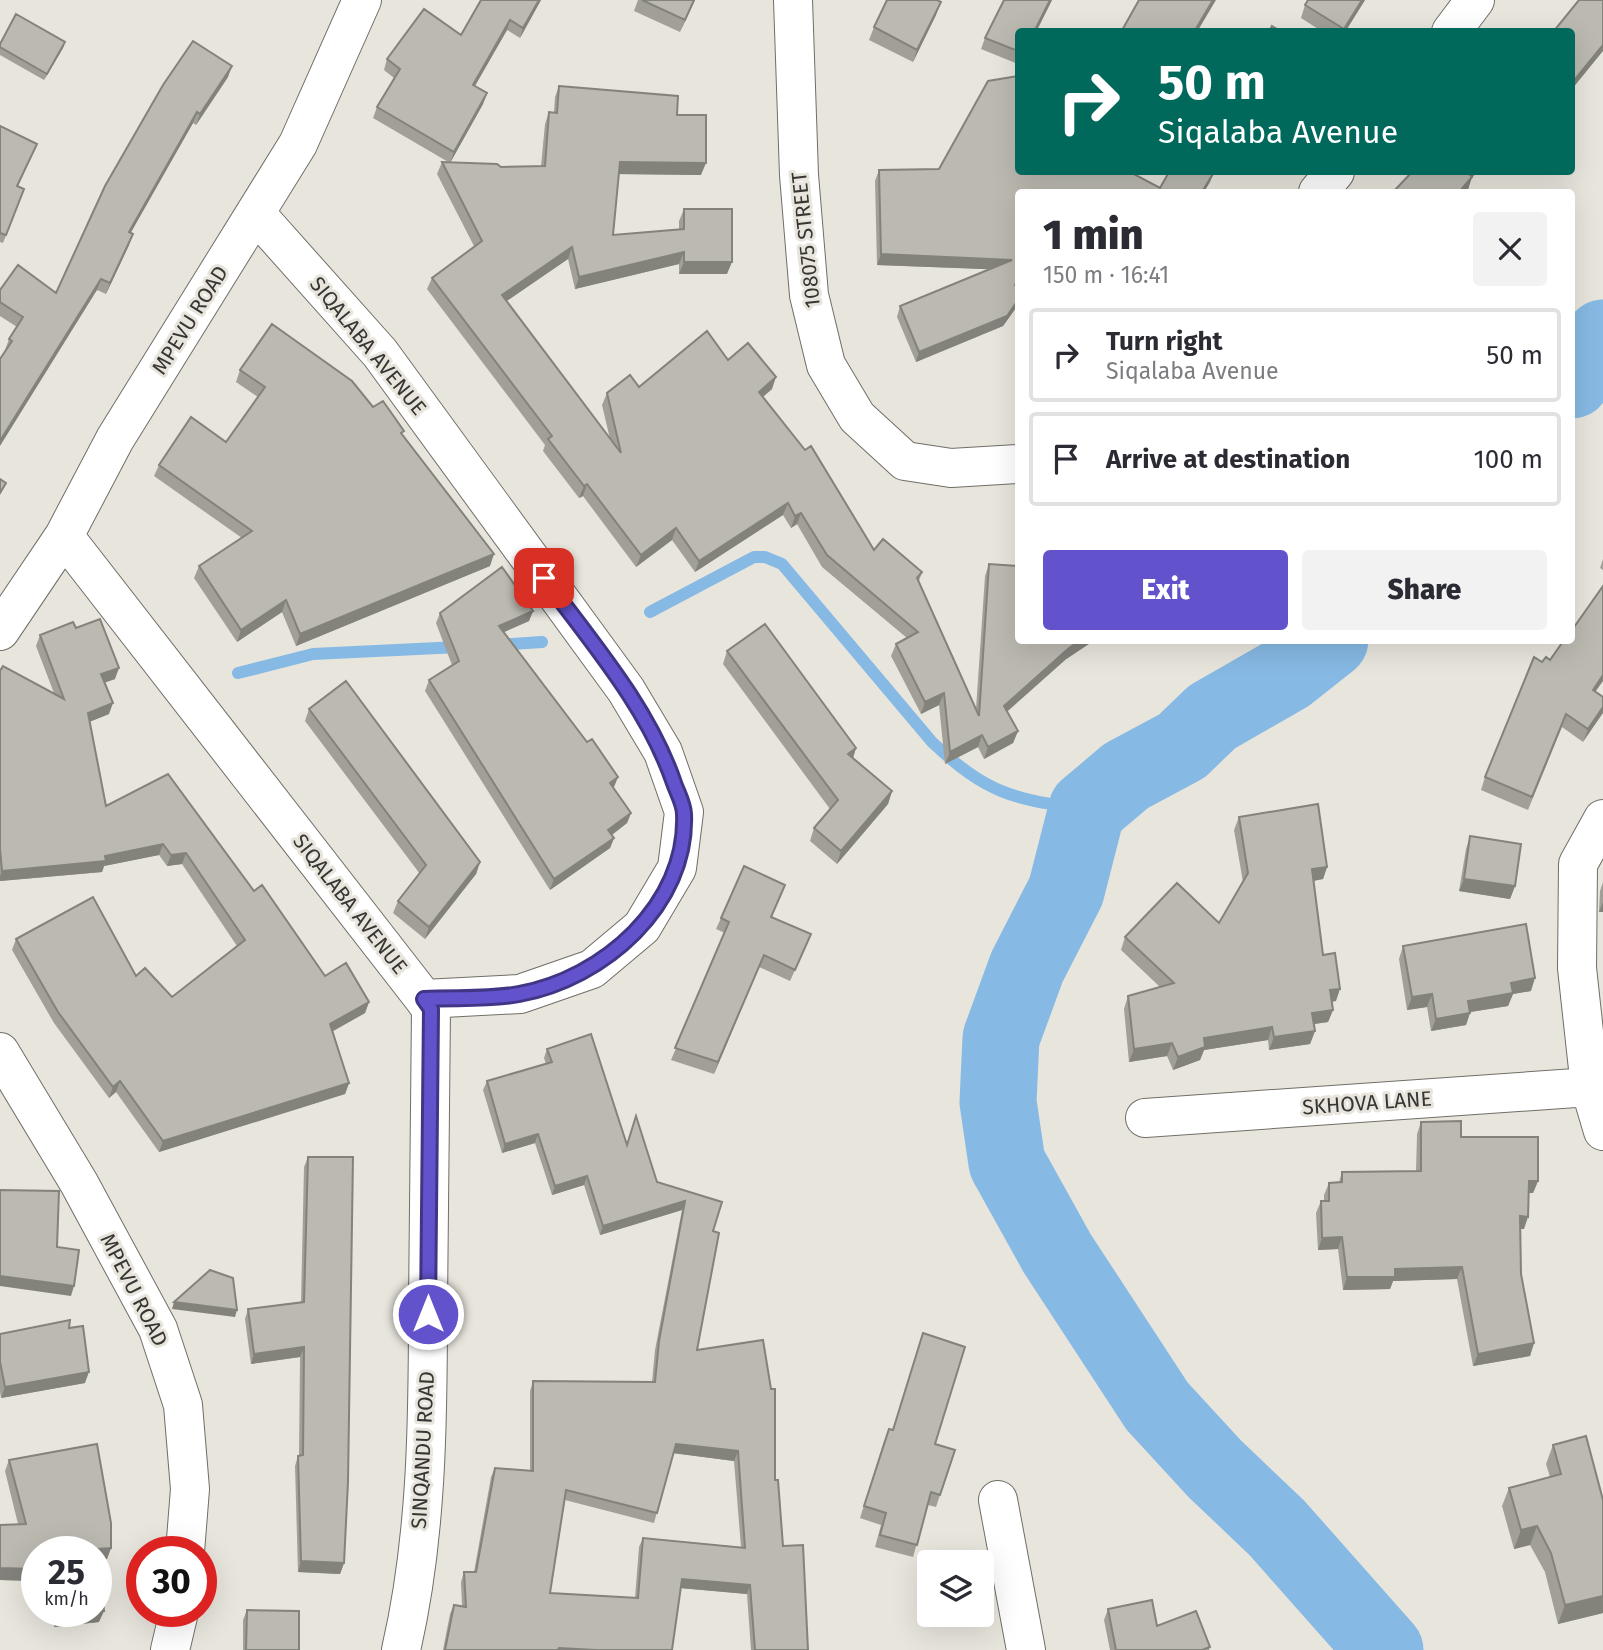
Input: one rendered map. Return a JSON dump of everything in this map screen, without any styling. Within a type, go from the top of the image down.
[{"type":"street","name":"MPEVU ROAD","points":[[0,631],[64,536],[115,439],[257,215],[298,144],[362,0]]},
{"type":"street","name":"108075 STREET","points":[[793,0],[799,175],[809,295],[826,365],[857,417],[905,461],[951,468],[1015,464]]},
{"type":"street","points":[[1454,28],[1475,0]]},
{"type":"street","points":[[1321,189],[1332,175]]},
{"type":"street","name":"SIQALABA AVENUE","points":[[64,536],[424,999],[520,994],[592,969],[642,927],[677,868],[684,812],[663,752],[626,690],[380,353],[257,215]]},
{"type":"street","points":[[1603,819],[1578,864],[1577,968],[1590,1087],[1603,1130]]},
{"type":"street","name":"SINQANDU ROAD","points":[[401,1650],[414,1594],[424,1491],[428,1382],[431,1009],[424,999]]},
{"type":"street","name":"MPEVU ROAD","points":[[0,1052],[79,1183],[158,1329],[183,1405],[190,1489],[186,1536]]},
{"type":"street","name":"SKHOVA LANE","points":[[1144,1118],[1590,1087]]},
{"type":"street","points":[[998,1500],[1026,1650]]},
{"type":"street","points":[[170,1650],[175,1627]]},
{"type":"building","points":[[481,0],[539,0],[523,28],[510,20],[473,85],[487,93],[454,152],[377,107],[400,69],[387,59],[424,9],[461,35]]},
{"type":"building","points":[[642,0],[694,0],[685,20]]},
{"type":"building","points":[[887,0],[941,2],[917,50],[874,27]]},
{"type":"building","points":[[1004,0],[1050,0],[1036,28],[1015,28],[1015,50],[985,38]]},
{"type":"building","points":[[1139,0],[1213,0],[1196,28],[1123,28]]},
{"type":"building","points":[[1308,0],[1362,0],[1345,28],[1305,5]]},
{"type":"building","points":[[1579,0],[1603,0],[1603,45],[1575,79],[1575,28],[1556,28]]},
{"type":"building","points":[[16,14],[65,42],[47,74],[0,47]]},
{"type":"building","points":[[193,41],[232,66],[200,114],[197,112],[129,232],[133,234],[110,283],[101,279],[0,441],[0,359],[23,317],[0,302],[0,290],[18,265],[56,293],[105,186],[163,85]]},
{"type":"building","points":[[1015,76],[1015,175],[1136,175],[1160,188],[1167,175],[1212,175],[1204,189],[1015,189],[1015,304],[1007,316],[919,352],[900,306],[1012,260],[881,254],[879,170],[939,169],[988,81]]},
{"type":"building","points":[[559,86],[678,96],[677,115],[706,115],[706,163],[620,162],[613,235],[684,229],[684,209],[732,209],[732,262],[684,262],[684,252],[579,277],[572,247],[502,295],[621,453],[607,393],[630,375],[639,387],[707,331],[728,360],[748,343],[776,377],[759,392],[805,450],[811,446],[874,550],[883,539],[922,572],[917,578],[979,716],[989,564],[1015,566],[1015,644],[1075,644],[1004,706],[1018,731],[988,747],[982,735],[950,752],[944,693],[925,702],[896,644],[918,632],[827,555],[801,513],[795,516],[788,503],[699,561],[676,528],[641,555],[587,484],[584,486],[548,439],[552,436],[432,278],[482,241],[442,162],[497,164],[501,167],[545,166],[549,112],[557,113]]},
{"type":"building","points":[[0,126],[37,144],[17,186],[24,189],[6,235],[0,233]]},
{"type":"building","points":[[1409,175],[1472,177],[1462,189],[1396,189]]},
{"type":"building","points":[[272,324],[352,381],[373,407],[383,401],[404,431],[401,433],[494,554],[300,634],[286,600],[241,630],[199,566],[252,531],[159,465],[191,417],[226,442],[265,387],[240,370]]},
{"type":"building","points":[[0,479],[6,483],[0,493]]},
{"type":"building","points":[[502,567],[533,611],[499,626],[587,742],[592,739],[618,777],[610,783],[631,813],[608,830],[614,838],[554,879],[429,680],[459,661],[440,613]]},
{"type":"building","points":[[1603,586],[1603,675],[1593,690],[1603,697],[1603,707],[1588,729],[1566,714],[1532,797],[1485,777],[1534,657],[1542,662],[1546,657],[1550,660],[1561,644],[1575,644],[1575,626]]},
{"type":"building","points":[[100,619],[119,668],[101,674],[113,703],[88,713],[106,806],[168,774],[254,891],[262,885],[325,976],[346,963],[369,1002],[330,1024],[349,1083],[163,1141],[120,1081],[113,1087],[58,1012],[16,939],[93,897],[136,976],[145,968],[172,997],[245,940],[186,853],[171,855],[163,844],[105,856],[106,861],[2,871],[0,671],[3,666],[64,699],[40,635],[73,622],[76,628]]},
{"type":"building","points":[[765,624],[856,748],[848,754],[892,791],[841,851],[814,828],[838,800],[727,651]]},
{"type":"building","points":[[346,681],[480,862],[429,927],[398,901],[426,865],[309,709]]},
{"type":"building","points":[[1318,804],[1327,867],[1312,869],[1323,955],[1335,953],[1340,989],[1330,990],[1333,1010],[1312,1013],[1315,1031],[1274,1037],[1272,1027],[1204,1038],[1205,1047],[1178,1057],[1172,1043],[1134,1049],[1128,996],[1174,983],[1125,937],[1177,883],[1219,923],[1248,873],[1239,817]]},
{"type":"building","points":[[1470,836],[1521,844],[1515,886],[1464,879]]},
{"type":"building","points":[[744,866],[785,885],[771,917],[811,934],[795,970],[764,955],[718,1062],[675,1048],[729,922],[721,918]]},
{"type":"building","points":[[1526,924],[1535,978],[1511,983],[1513,993],[1468,1001],[1470,1013],[1436,1019],[1432,994],[1412,997],[1403,946]]},
{"type":"building","points":[[591,1034],[627,1145],[636,1116],[657,1182],[722,1202],[713,1231],[719,1233],[697,1350],[763,1340],[771,1389],[775,1389],[775,1480],[778,1480],[783,1546],[803,1545],[808,1650],[755,1650],[750,1585],[682,1579],[672,1650],[445,1650],[454,1605],[466,1607],[464,1572],[476,1572],[495,1468],[533,1471],[533,1381],[655,1382],[659,1341],[685,1201],[603,1226],[587,1176],[555,1186],[538,1134],[505,1144],[487,1081],[552,1062],[547,1049]],"holes":[[[676,1444],[738,1451],[745,1548],[643,1538],[638,1598],[550,1593],[566,1490],[657,1513]]]},
{"type":"building","points":[[1461,1121],[1461,1137],[1538,1137],[1538,1181],[1529,1181],[1528,1217],[1520,1216],[1521,1274],[1534,1343],[1478,1354],[1462,1267],[1395,1269],[1395,1277],[1347,1277],[1342,1237],[1322,1238],[1321,1201],[1329,1201],[1329,1183],[1342,1182],[1342,1172],[1421,1171],[1421,1122]]},
{"type":"building","points":[[308,1157],[353,1157],[348,1482],[344,1563],[301,1561],[298,1456],[303,1455],[304,1347],[254,1354],[248,1309],[304,1302]]},
{"type":"building","points":[[0,1190],[59,1191],[57,1247],[79,1250],[74,1286],[0,1276]]},
{"type":"building","points":[[210,1270],[233,1278],[237,1310],[174,1302]]},
{"type":"building","points":[[70,1320],[69,1328],[83,1326],[89,1372],[5,1387],[0,1362],[0,1334]]},
{"type":"building","points":[[923,1333],[965,1347],[935,1444],[955,1450],[940,1495],[931,1492],[917,1545],[880,1535],[886,1513],[864,1506],[889,1429],[893,1430]]},
{"type":"building","points":[[1586,1436],[1603,1500],[1603,1596],[1565,1605],[1551,1553],[1537,1526],[1521,1530],[1509,1488],[1561,1474],[1553,1445]]},
{"type":"building","points":[[97,1444],[111,1536],[21,1536],[21,1569],[0,1568],[0,1525],[26,1524],[9,1460]]},
{"type":"building","points":[[1152,1600],[1157,1626],[1196,1611],[1210,1647],[1202,1650],[1116,1650],[1108,1609]]},
{"type":"building","points":[[247,1610],[299,1611],[299,1650],[246,1650]]},
{"type":"waterway","points":[[1575,374],[1581,363],[1603,338]]},
{"type":"waterway","points":[[650,612],[754,557],[765,557],[782,564],[932,742],[951,759],[986,784],[1003,792],[1020,798],[1087,809]]},
{"type":"waterway","points":[[498,645],[542,642]]},
{"type":"waterway","points":[[1325,644],[1287,674],[1212,717],[1182,746],[1126,776],[1087,809],[1066,891],[1027,967],[1001,1038],[998,1102],[1007,1163],[1057,1253],[1157,1406],[1215,1469],[1277,1528],[1385,1650]]},
{"type":"waterway","points":[[238,673],[313,654],[459,647]]},
{"type":"route","points":[[428,1314],[431,1009],[424,999],[520,994],[592,969],[642,927],[677,868],[684,812],[663,752],[626,690],[544,578]]}]
